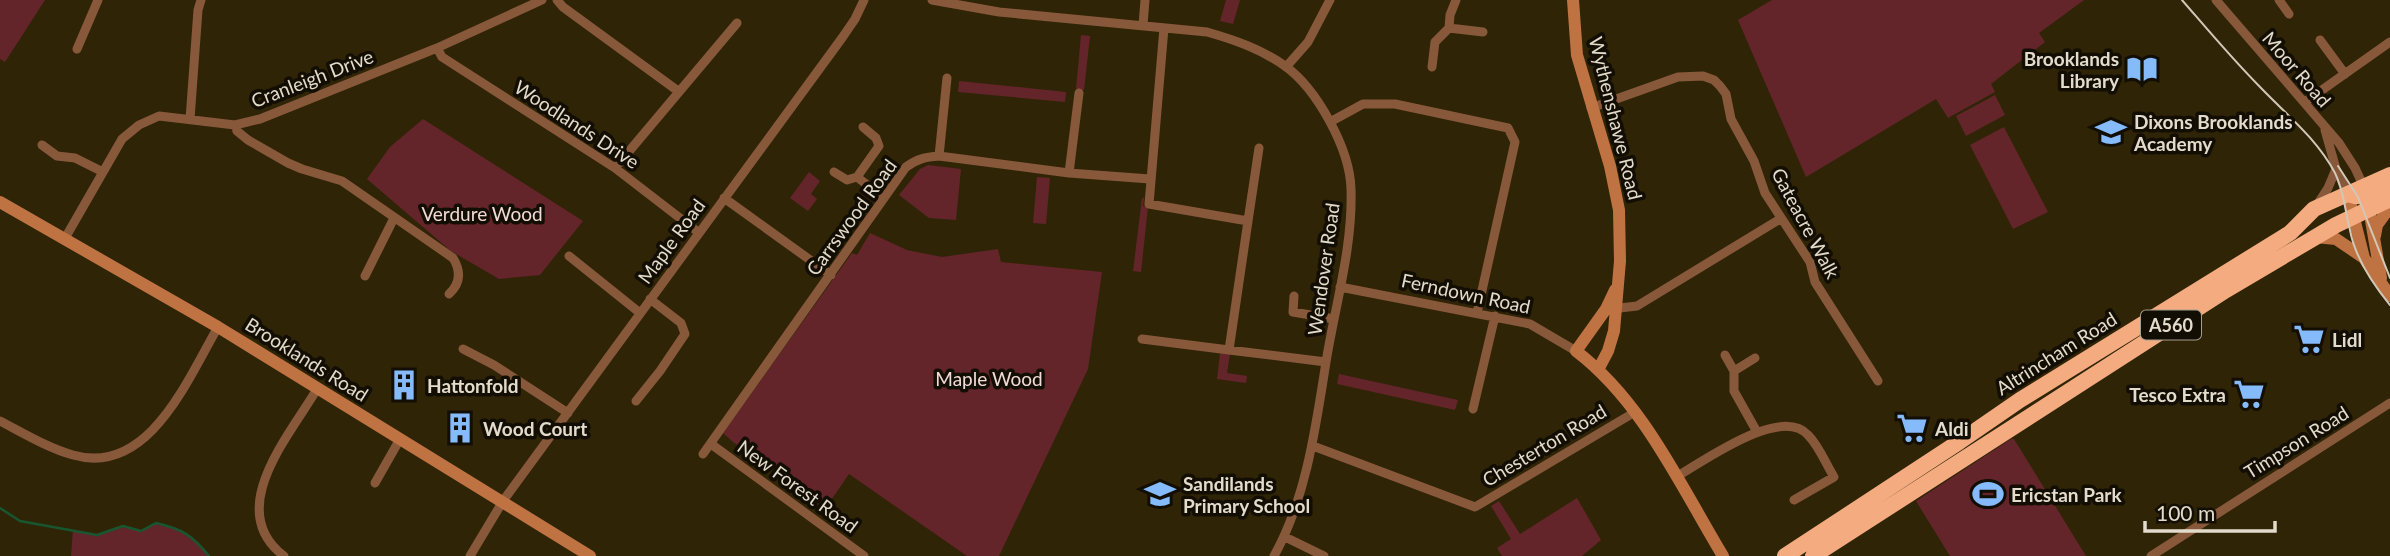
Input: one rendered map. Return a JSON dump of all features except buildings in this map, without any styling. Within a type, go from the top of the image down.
[{"type":"highway","name":"Altrincham Road","points":[[1813,556],[2142,344],[2315,237],[2390,175]]},
{"type":"highway","points":[[2290,233],[2390,188]]},
{"type":"highway","name":"Altrincham Road","points":[[1785,556],[2020,400],[2290,233],[2314,209],[2390,199]]},
{"type":"street","points":[[77,49],[98,0]]},
{"type":"street","points":[[190,119],[201,0]]},
{"type":"street","name":"Cranleigh Drive","points":[[64,240],[122,139],[139,125],[159,116],[235,125],[260,119],[437,48],[542,0]]},
{"type":"street","points":[[557,0],[678,90]]},
{"type":"street","name":"Maple Road","points":[[470,556],[503,501],[849,28],[864,0]]},
{"type":"street","name":"Wendover Road","points":[[932,0],[999,12],[1208,32],[1228,38],[1252,47],[1286,67],[1308,89],[1330,122],[1342,151],[1351,186],[1349,229],[1313,446],[1285,537],[1275,556]]},
{"type":"street","points":[[1143,25],[1145,0]]},
{"type":"street","points":[[1286,67],[1308,42],[1330,0]]},
{"type":"street","points":[[1432,67],[1435,42],[1449,28],[1450,15],[1456,0]]},
{"type":"street","name":"Wythenshawe Road","points":[[1573,0],[1577,55],[1610,166],[1619,210],[1620,254],[1617,286],[1611,309],[1611,341],[1599,368]]},
{"type":"street","name":"Moor Road","points":[[2216,0],[2350,158],[2359,201]]},
{"type":"street","points":[[2279,0],[2289,14]]},
{"type":"street","points":[[615,168],[737,23]]},
{"type":"street","points":[[1164,28],[1149,204],[1248,221]]},
{"type":"street","points":[[1449,28],[1483,32]]},
{"type":"street","points":[[2320,40],[2345,74]]},
{"type":"street","points":[[2305,102],[2390,41]]},
{"type":"street","name":"Woodlands Drive","points":[[437,48],[442,57],[615,168],[698,232]]},
{"type":"street","name":"Gateacre Walk","points":[[1591,108],[1678,77],[1703,76],[1714,80],[1726,94],[1731,119],[1755,161],[1765,193],[1810,262],[1815,282],[1878,381]]},
{"type":"street","points":[[939,156],[947,78]]},
{"type":"street","points":[[1069,173],[1079,93]]},
{"type":"street","points":[[1330,122],[1363,104],[1395,104],[1508,128],[1515,142],[1477,313]]},
{"type":"street","points":[[235,125],[237,131],[248,140],[302,169],[342,181],[453,258],[460,269],[459,278],[449,294]]},
{"type":"street","points":[[834,172],[847,180],[857,177],[879,146],[876,138],[863,127]]},
{"type":"street","name":"Moor Road","points":[[2325,128],[2336,169],[2359,201]]},
{"type":"street","points":[[42,145],[57,156],[75,158],[103,172]]},
{"type":"street","points":[[1229,350],[1259,148]]},
{"type":"street","name":"Carrswood Road","points":[[704,454],[906,167],[914,160],[939,156],[1069,173],[1150,178]]},
{"type":"street","points":[[2314,209],[2328,188],[2336,169]]},
{"type":"street","points":[[857,177],[884,198]]},
{"type":"street","points":[[724,198],[831,275]]},
{"type":"street","points":[[2359,201],[2374,240],[2383,284]]},
{"type":"street","points":[[2359,201],[2364,258]]},
{"type":"street","name":"Brooklands Road","points":[[0,202],[218,327],[590,556]]},
{"type":"street","points":[[2374,240],[2377,225],[2390,207]]},
{"type":"street","points":[[365,276],[394,218]]},
{"type":"street","points":[[1576,351],[1611,309],[1637,306],[1780,219]]},
{"type":"street","points":[[2315,237],[2336,239],[2364,258],[2390,296]]},
{"type":"street","points":[[569,256],[640,313]]},
{"type":"street","name":"Ferndown Road","points":[[1340,287],[1530,324],[1576,351],[1599,368],[1635,412],[1723,556]]},
{"type":"street","points":[[1294,296],[1293,312],[1335,319]]},
{"type":"street","points":[[636,401],[685,334],[681,323],[650,299]]},
{"type":"street","points":[[1473,409],[1495,316]]},
{"type":"street","points":[[0,421],[74,456],[102,457],[123,452],[141,442],[165,417],[218,327]]},
{"type":"street","points":[[1142,339],[1326,362]]},
{"type":"street","points":[[463,349],[494,365],[568,413]]},
{"type":"street","points":[[1725,355],[1734,371],[1734,391],[1757,432]]},
{"type":"street","points":[[1734,371],[1755,358]]},
{"type":"street","points":[[284,556],[271,545],[261,524],[260,490],[270,467],[317,389]]},
{"type":"street","name":"Timpson Road","points":[[2151,556],[2390,403]]},
{"type":"street","name":"Chesterton Road","points":[[1313,446],[1475,507],[1635,412]]},
{"type":"street","points":[[1676,477],[1757,432],[1785,425],[1808,434],[1833,477],[1794,500]]},
{"type":"street","points":[[375,482],[400,439]]},
{"type":"street","name":"New Forest Road","points":[[711,444],[864,556]]},
{"type":"street","points":[[1285,537],[1324,556]]},
{"type":"green space","points":[[0,0],[45,0],[5,62],[0,59]]},
{"type":"green space","points":[[1226,0],[1240,0],[1233,24],[1220,21]]},
{"type":"green space","points":[[1772,0],[2084,0],[2039,33],[2045,42],[1991,84],[1995,92],[1948,118],[1936,99],[1806,177],[1738,20]]},
{"type":"green space","points":[[1081,35],[1090,36],[1084,90],[1076,89]]},
{"type":"green space","points":[[959,81],[1066,92],[1065,102],[958,92]]},
{"type":"green space","points":[[1995,95],[2005,115],[1966,136],[1956,116]]},
{"type":"green space","name":"Verdure Wood","points":[[423,119],[583,221],[540,275],[499,279],[451,251],[367,179],[390,147]]},
{"type":"green space","points":[[2004,127],[2048,212],[2013,229],[1970,145]]},
{"type":"green space","points":[[928,165],[961,169],[956,220],[929,218],[899,195],[920,169]]},
{"type":"green space","points":[[809,172],[820,181],[811,194],[817,199],[808,211],[790,198]]},
{"type":"green space","points":[[1037,177],[1050,178],[1046,224],[1033,223]]},
{"type":"green space","points":[[1142,198],[1143,206],[1148,207],[1141,272],[1133,271]]},
{"type":"green space","name":"Maple Wood","points":[[870,233],[907,250],[942,257],[998,249],[1001,262],[1102,272],[1088,369],[999,556],[967,556],[849,474],[827,506],[723,433],[852,253],[857,255]]},
{"type":"green space","points":[[1220,353],[1230,354],[1227,373],[1247,376],[1246,383],[1217,379]]},
{"type":"green space","points":[[1339,374],[1458,400],[1455,410],[1337,384]]},
{"type":"green space","name":"Ericstan Park","points":[[2014,439],[2086,556],[1950,556],[1916,501]]},
{"type":"green space","points":[[1577,498],[1601,540],[1582,556],[1502,556],[1497,548],[1511,539],[1491,506],[1499,501],[1520,534]]},
{"type":"green space","points":[[156,523],[186,534],[209,556],[71,556],[73,530],[97,535],[123,526],[141,531]]},
{"type":"waterway","points":[[0,508],[20,521],[97,535],[123,526],[141,531],[156,523],[186,534],[209,556]]},
{"type":"tram line","points":[[2182,0],[2240,67],[2311,138],[2328,161],[2340,187],[2352,240],[2360,260],[2390,305]]},
{"type":"tram line","points":[[2338,166],[2358,197],[2390,278]]},
{"type":"place","name":"Brooklands Library","points":[[2142,69]]},
{"type":"place","name":"Dixons Brooklands Academy","points":[[2111,132]]},
{"type":"place","name":"Lidl","points":[[2309,339]]},
{"type":"place","name":"Hattonfold","points":[[404,385]]},
{"type":"place","name":"Tesco Extra","points":[[2249,394]]},
{"type":"place","name":"Wood Court","points":[[460,428]]},
{"type":"place","name":"Aldi","points":[[1912,428]]},
{"type":"place","name":"Sandilands Primary School","points":[[1160,494]]},
{"type":"place","name":"Ericstan Park","points":[[1988,494]]}]
